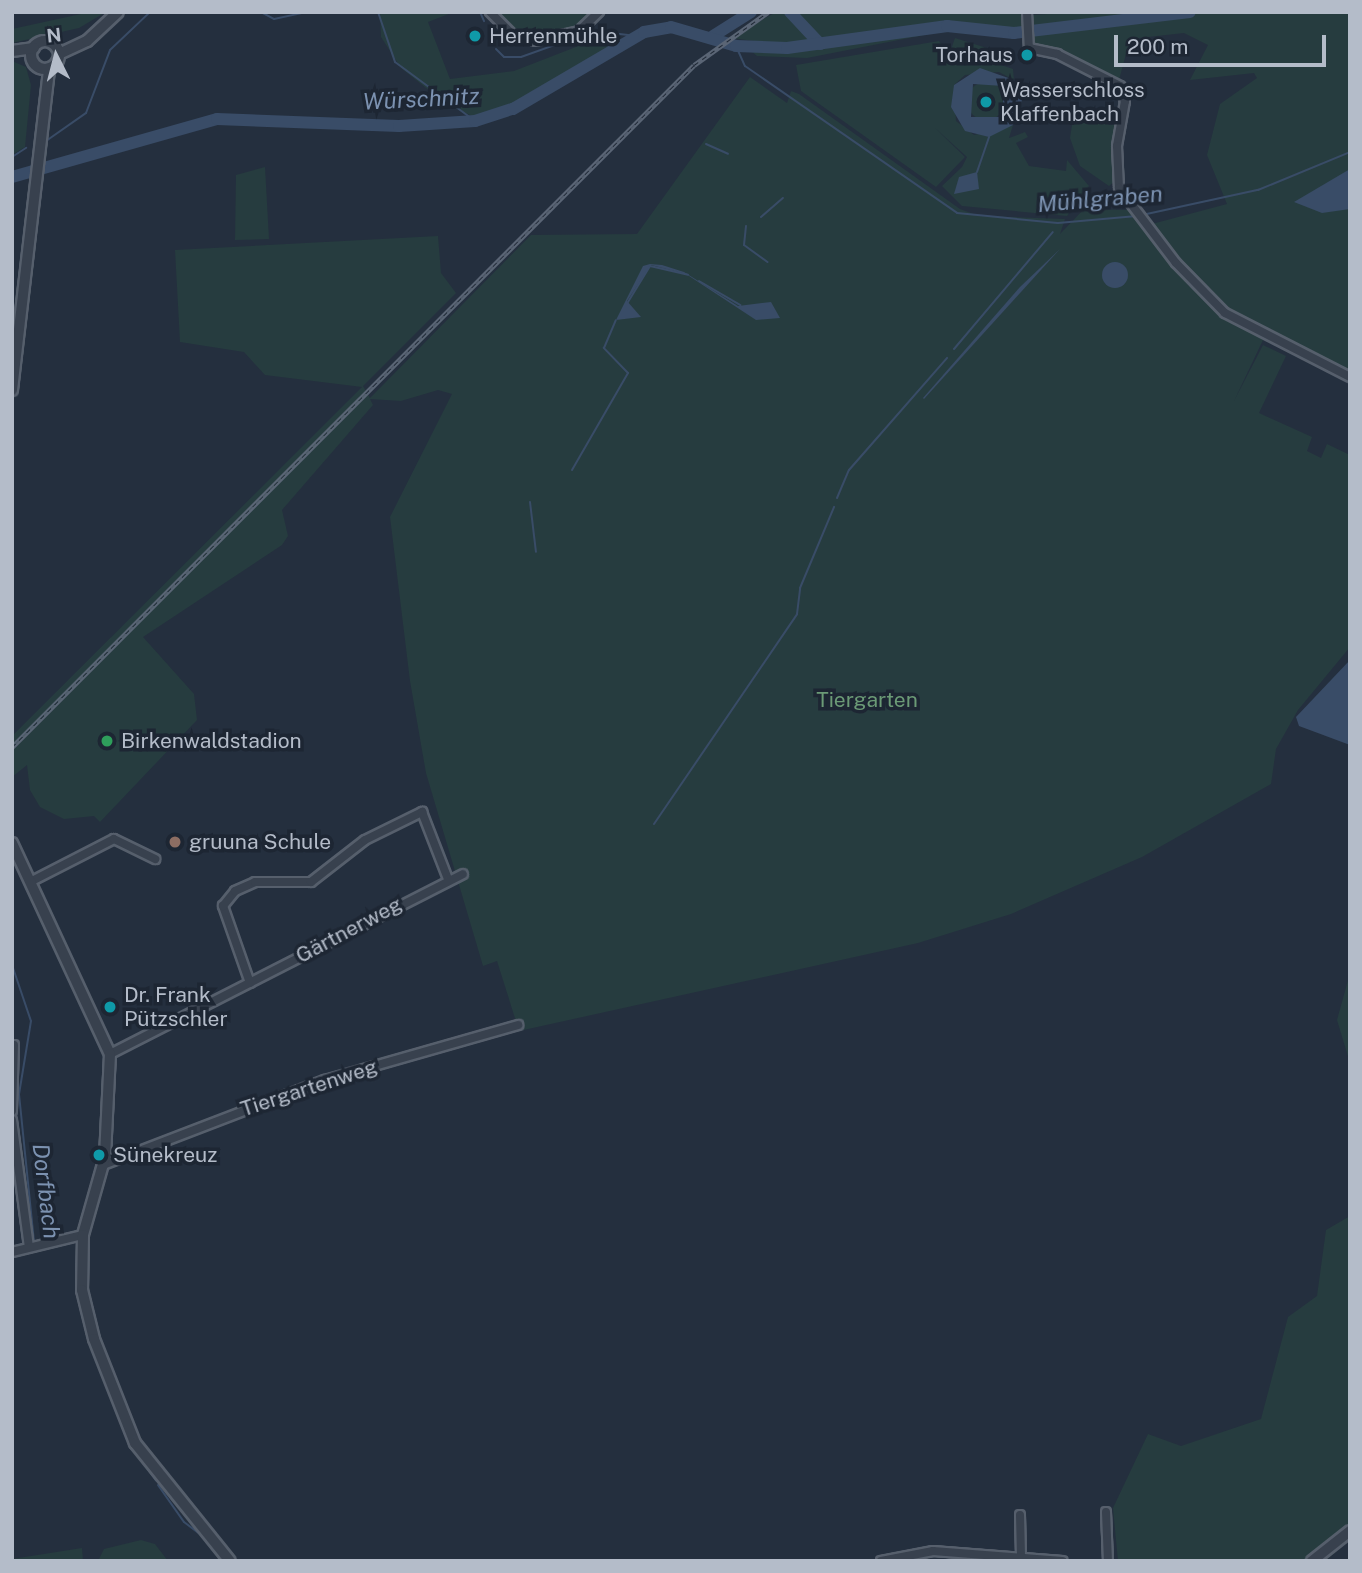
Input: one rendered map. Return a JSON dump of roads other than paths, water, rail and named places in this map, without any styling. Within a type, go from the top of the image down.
[{"type":"street","points":[[12,56],[39,61],[59,54],[97,33],[118,12]]},
{"type":"street","points":[[491,12],[513,35],[535,41],[579,31],[599,12]]},
{"type":"street","points":[[1026,15],[1029,45],[1057,54],[1120,86],[1125,101],[1117,146],[1119,188],[1137,216],[1225,313],[1350,377]]},
{"type":"street","points":[[39,61],[53,44],[97,33]]},
{"type":"street","points":[[53,44],[59,54]]},
{"type":"street","points":[[12,51],[39,61]]},
{"type":"street","points":[[12,390],[43,81],[39,61]]},
{"type":"street","points":[[250,983],[223,906],[235,891],[255,882],[298,887],[311,882],[365,840],[422,812],[448,879]]},
{"type":"street","points":[[30,882],[114,839],[155,859]]},
{"type":"street","points":[[12,843],[110,1054],[103,1165],[83,1235],[82,1290],[92,1332],[135,1443],[230,1561]]},
{"type":"street","name":"Gärtnerweg","points":[[110,1054],[448,879],[463,874]]},
{"type":"street","name":"Tiergartenweg","points":[[103,1165],[324,1080],[518,1025]]},
{"type":"street","points":[[12,1111],[14,1045]]},
{"type":"street","points":[[12,1120],[29,1247]]},
{"type":"street","points":[[12,1252],[83,1235]]},
{"type":"street","points":[[1106,1512],[1108,1561]]},
{"type":"street","points":[[1018,1558],[1020,1515]]},
{"type":"street","points":[[1312,1561],[1350,1531]]},
{"type":"street","points":[[881,1561],[944,1556],[1063,1561]]},
{"type":"water","points":[[980,68],[1014,80],[1022,100],[1013,125],[989,137],[965,131],[951,107],[954,85]],"holes":[[[973,84],[1003,86],[1003,117],[971,117]]]},
{"type":"water","points":[[1350,169],[1350,209],[1322,213],[1294,202]]},
{"type":"water","points":[[977,172],[979,189],[954,194],[959,177]]},
{"type":"water","points":[[1060,249],[924,399],[1020,287]]},
{"type":"water","points":[[1115,262],[1124,266],[1128,275],[1124,284],[1115,288],[1106,284],[1102,275],[1106,266]]},
{"type":"water","points":[[650,264],[684,272],[738,306],[771,302],[780,318],[756,320],[686,274],[651,265],[627,301],[641,317],[616,320],[643,266]]},
{"type":"water","points":[[1350,660],[1350,745],[1299,726],[1296,717]]},
{"type":"waterway","name":"Mühlgraben","points":[[46,141],[86,113],[110,50],[150,12]]},
{"type":"waterway","name":"Mühlgraben","points":[[261,12],[274,19],[306,12]]},
{"type":"waterway","points":[[378,12],[395,62],[475,121]]},
{"type":"waterway","name":"Mühlgraben","points":[[480,12],[484,21]]},
{"type":"waterway","points":[[713,36],[751,12]]},
{"type":"waterway","points":[[790,12],[820,44]]},
{"type":"waterway","name":"Würschnitz","points":[[12,177],[217,119],[399,126],[475,121],[513,109],[644,32],[671,27],[736,46],[787,48],[947,26],[1014,33],[1190,12]]},
{"type":"waterway","name":"Mühlgraben","points":[[496,49],[504,57],[521,57],[594,31],[637,36]]},
{"type":"waterway","name":"Mühlgraben","points":[[736,46],[745,66],[957,213],[1058,223],[1137,216]]},
{"type":"waterway","points":[[977,172],[989,137]]},
{"type":"waterway","points":[[706,144],[728,154]]},
{"type":"waterway","name":"Mühlgraben","points":[[12,157],[26,148]]},
{"type":"waterway","name":"Mühlgraben","points":[[1142,215],[1258,190],[1350,152]]},
{"type":"waterway","points":[[761,217],[783,198]]},
{"type":"waterway","points":[[746,226],[744,245],[767,262]]},
{"type":"waterway","points":[[954,349],[1053,232]]},
{"type":"waterway","points":[[628,302],[650,266],[688,275]]},
{"type":"waterway","points":[[699,281],[740,305]]},
{"type":"waterway","points":[[572,470],[628,373],[604,348],[616,320]]},
{"type":"waterway","points":[[837,498],[849,470],[947,358]]},
{"type":"waterway","points":[[530,502],[536,552]]},
{"type":"waterway","points":[[654,824],[797,614],[800,588],[834,507]]},
{"type":"waterway","name":"Dorfbach","points":[[12,965],[31,1021],[19,1094],[34,1242]]},
{"type":"waterway","name":"Dorfbach","points":[[95,1356],[125,1432]]},
{"type":"waterway","name":"Dorfbach","points":[[136,1453],[156,1481]]},
{"type":"waterway","name":"Dorfbach","points":[[158,1485],[184,1522],[205,1538]]},
{"type":"railway","points":[[12,747],[694,65],[768,12]]},
{"type":"place","name":"Herrenmühle","points":[[475,36]]},
{"type":"place","name":"Torhaus","points":[[1027,55]]},
{"type":"place","name":"Wasserschloss Klaffenbach","points":[[986,102]]},
{"type":"place","name":"Birkenwaldstadion","points":[[107,741]]},
{"type":"place","name":"gruuna Schule","points":[[175,842]]},
{"type":"place","name":"Dr. Frank Pützschler","points":[[110,1007]]},
{"type":"place","name":"Sünekreuz","points":[[99,1155]]},
{"type":"park label","name":"Tiergarten","points":[[867,700]]}]
